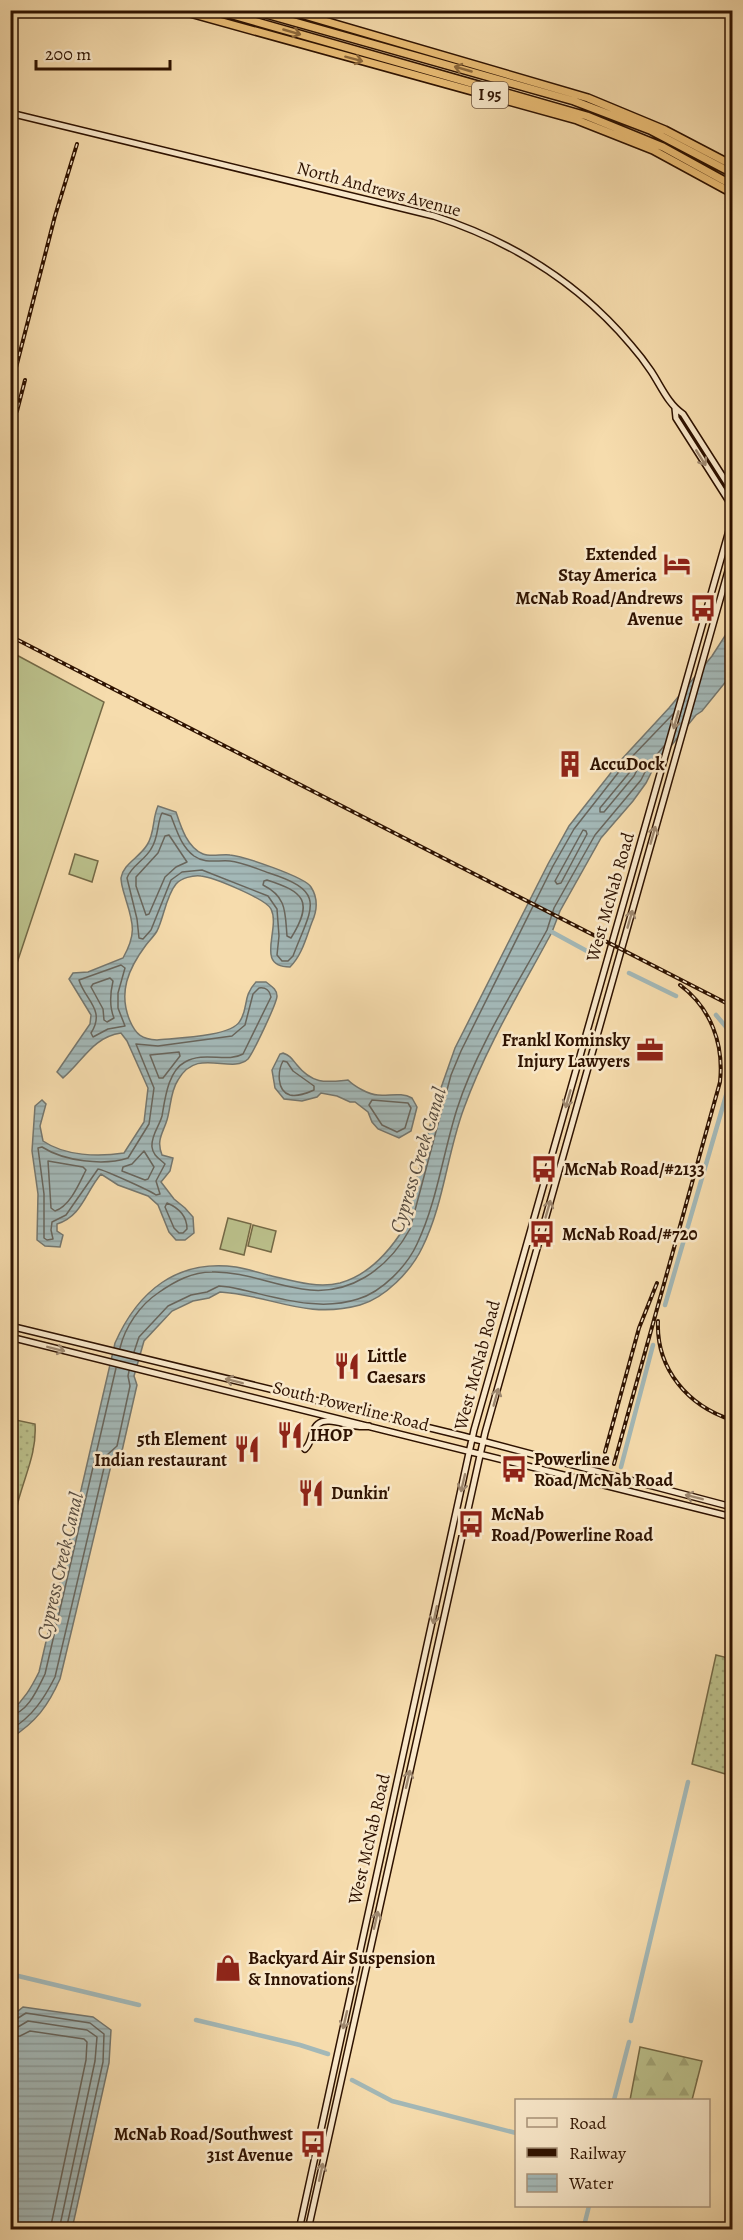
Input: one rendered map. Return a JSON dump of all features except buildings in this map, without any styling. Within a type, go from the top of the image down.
[{"type":"highway","name":"I 95","points":[[179,10],[577,120],[653,150],[732,193]]},
{"type":"highway","points":[[215,10],[587,116],[663,147],[732,185]]},
{"type":"highway","points":[[252,10],[574,101],[657,133],[732,173]]},
{"type":"highway","name":"I 95","points":[[287,10],[588,98],[658,126],[732,165]]},
{"type":"main road","name":"North Andrews Avenue","points":[[10,112],[434,216],[494,238],[553,273],[605,316],[650,369],[675,408],[683,414],[732,491]]},
{"type":"main road","name":"North Andrews Avenue","points":[[675,408],[676,418],[732,506]]},
{"type":"main road","points":[[722,475],[732,478]]},
{"type":"main road","name":"West McNab Road","points":[[299,2229],[472,1439],[732,520]]},
{"type":"main road","name":"West McNab Road","points":[[308,2229],[480,1453],[732,557]]},
{"type":"main road","points":[[699,639],[709,641]]},
{"type":"main road","points":[[602,982],[611,984]]},
{"type":"main road","name":"South Powerline Road","points":[[10,1326],[472,1439],[732,1507]]},
{"type":"main road","name":"South Powerline Road","points":[[10,1337],[732,1517]]},
{"type":"main road","points":[[305,1449],[309,1445],[314,1430],[321,1422],[330,1420],[361,1428],[370,1426]]},
{"type":"green space","points":[[11,652],[104,702],[11,981]]},
{"type":"green space","points":[[75,854],[98,861],[92,882],[69,874]]},
{"type":"green space","points":[[228,1218],[251,1224],[244,1255],[220,1249]]},
{"type":"green space","points":[[253,1225],[276,1231],[271,1252],[248,1246]]},
{"type":"green space","points":[[11,1419],[35,1424],[35,1434],[32,1454],[18,1502],[11,1548]]},
{"type":"green space","points":[[716,1655],[732,1659],[732,1776],[692,1764]]},
{"type":"green space","points":[[640,2047],[702,2061],[692,2099],[630,2099]]},
{"type":"water","points":[[732,625],[732,674],[654,767],[633,801],[601,838],[560,911],[552,932],[493,1041],[458,1125],[429,1231],[411,1266],[379,1296],[360,1305],[340,1309],[305,1308],[220,1292],[172,1311],[144,1341],[134,1376],[137,1385],[122,1451],[113,1457],[60,1679],[40,1713],[28,1726],[11,1738],[11,1711],[20,1703],[39,1672],[115,1343],[124,1324],[148,1294],[178,1274],[195,1268],[236,1267],[303,1283],[331,1285],[360,1274],[377,1262],[392,1246],[404,1228],[436,1102],[455,1048],[548,864],[569,826],[621,760],[669,708],[712,656]]},
{"type":"water","points":[[158,806],[176,812],[189,842],[197,851],[209,855],[230,855],[247,859],[306,883],[311,887],[315,896],[315,913],[298,957],[290,967],[279,965],[273,961],[271,954],[273,917],[267,905],[239,889],[207,877],[191,877],[176,884],[170,894],[157,931],[134,963],[127,982],[125,1001],[132,1026],[137,1033],[147,1039],[157,1040],[215,1034],[235,1026],[240,1021],[249,992],[256,982],[266,982],[277,994],[273,1008],[248,1059],[233,1064],[195,1065],[186,1070],[173,1089],[160,1145],[162,1155],[173,1158],[170,1171],[161,1182],[174,1199],[193,1217],[194,1233],[185,1240],[176,1240],[169,1232],[158,1205],[148,1196],[118,1185],[101,1174],[78,1210],[57,1224],[57,1231],[63,1235],[60,1247],[45,1246],[37,1240],[38,1194],[32,1151],[35,1106],[42,1100],[46,1104],[40,1126],[43,1141],[61,1150],[82,1154],[124,1153],[144,1122],[148,1088],[127,1041],[121,1033],[103,1039],[63,1078],[57,1072],[90,1024],[91,1015],[69,979],[73,973],[88,972],[123,958],[130,943],[132,923],[122,886],[122,873],[150,840]]},
{"type":"water","points":[[283,1053],[315,1079],[321,1081],[348,1080],[370,1094],[400,1095],[412,1098],[417,1107],[411,1131],[399,1138],[378,1129],[368,1112],[355,1102],[337,1096],[321,1093],[317,1097],[302,1101],[284,1099],[275,1088],[272,1070],[280,1054]]},
{"type":"water","points":[[23,2007],[93,2017],[111,2030],[109,2063],[72,2229],[11,2229],[11,2017]]},
{"type":"waterway","points":[[552,932],[596,956]]},
{"type":"waterway","points":[[629,973],[676,996]]},
{"type":"waterway","points":[[716,1015],[732,1034]]},
{"type":"waterway","points":[[665,1305],[732,1075]]},
{"type":"waterway","points":[[621,1467],[653,1345]]},
{"type":"waterway","points":[[631,2021],[688,1782]]},
{"type":"waterway","points":[[10,1974],[139,2005]]},
{"type":"waterway","points":[[196,2020],[328,2054]]},
{"type":"waterway","points":[[614,2099],[629,2042]]},
{"type":"waterway","points":[[352,2080],[392,2101],[515,2133]]},
{"type":"waterway","points":[[583,2230],[589,2207]]},
{"type":"railway","points":[[10,391],[55,216],[77,144]]},
{"type":"railway","points":[[10,423],[17,411],[25,380]]},
{"type":"railway","points":[[10,636],[732,1006]]},
{"type":"railway","points":[[614,1464],[720,1082],[720,1054],[713,1028],[700,1005],[680,985]]},
{"type":"railway","points":[[605,1452],[639,1328],[657,1283]]},
{"type":"railway","points":[[658,1321],[663,1355],[678,1383],[702,1405],[732,1420]]},
{"type":"place","name":"Extended Stay America","points":[[677,564]]},
{"type":"place","name":"McNab Road/Andrews Avenue","points":[[703,608]]},
{"type":"place","name":"AccuDock","points":[[570,764]]},
{"type":"place","name":"Frankl Kominsky Injury Lawyers","points":[[650,1050]]},
{"type":"place","name":"McNab Road/#2133","points":[[544,1169]]},
{"type":"place","name":"McNab Road/#720","points":[[542,1234]]},
{"type":"place","name":"Little Caesars","points":[[347,1366]]},
{"type":"place","name":"IHOP","points":[[290,1435]]},
{"type":"place","name":"5th Element Indian restaurant","points":[[247,1449]]},
{"type":"place","name":"Powerline Road/McNab Road","points":[[514,1469]]},
{"type":"place","name":"Dunkin'","points":[[311,1493]]},
{"type":"place","name":"McNab Road/Powerline Road","points":[[471,1524]]},
{"type":"place","name":"Backyard Air Suspension & Innovations","points":[[228,1968]]},
{"type":"place","name":"McNab Road/Southwest 31st Avenue","points":[[313,2144]]},
{"type":"water label","name":"Cypress Creek Canal","points":[[418,1160]]},
{"type":"water label","name":"Cypress Creek Canal","points":[[60,1566]]}]
